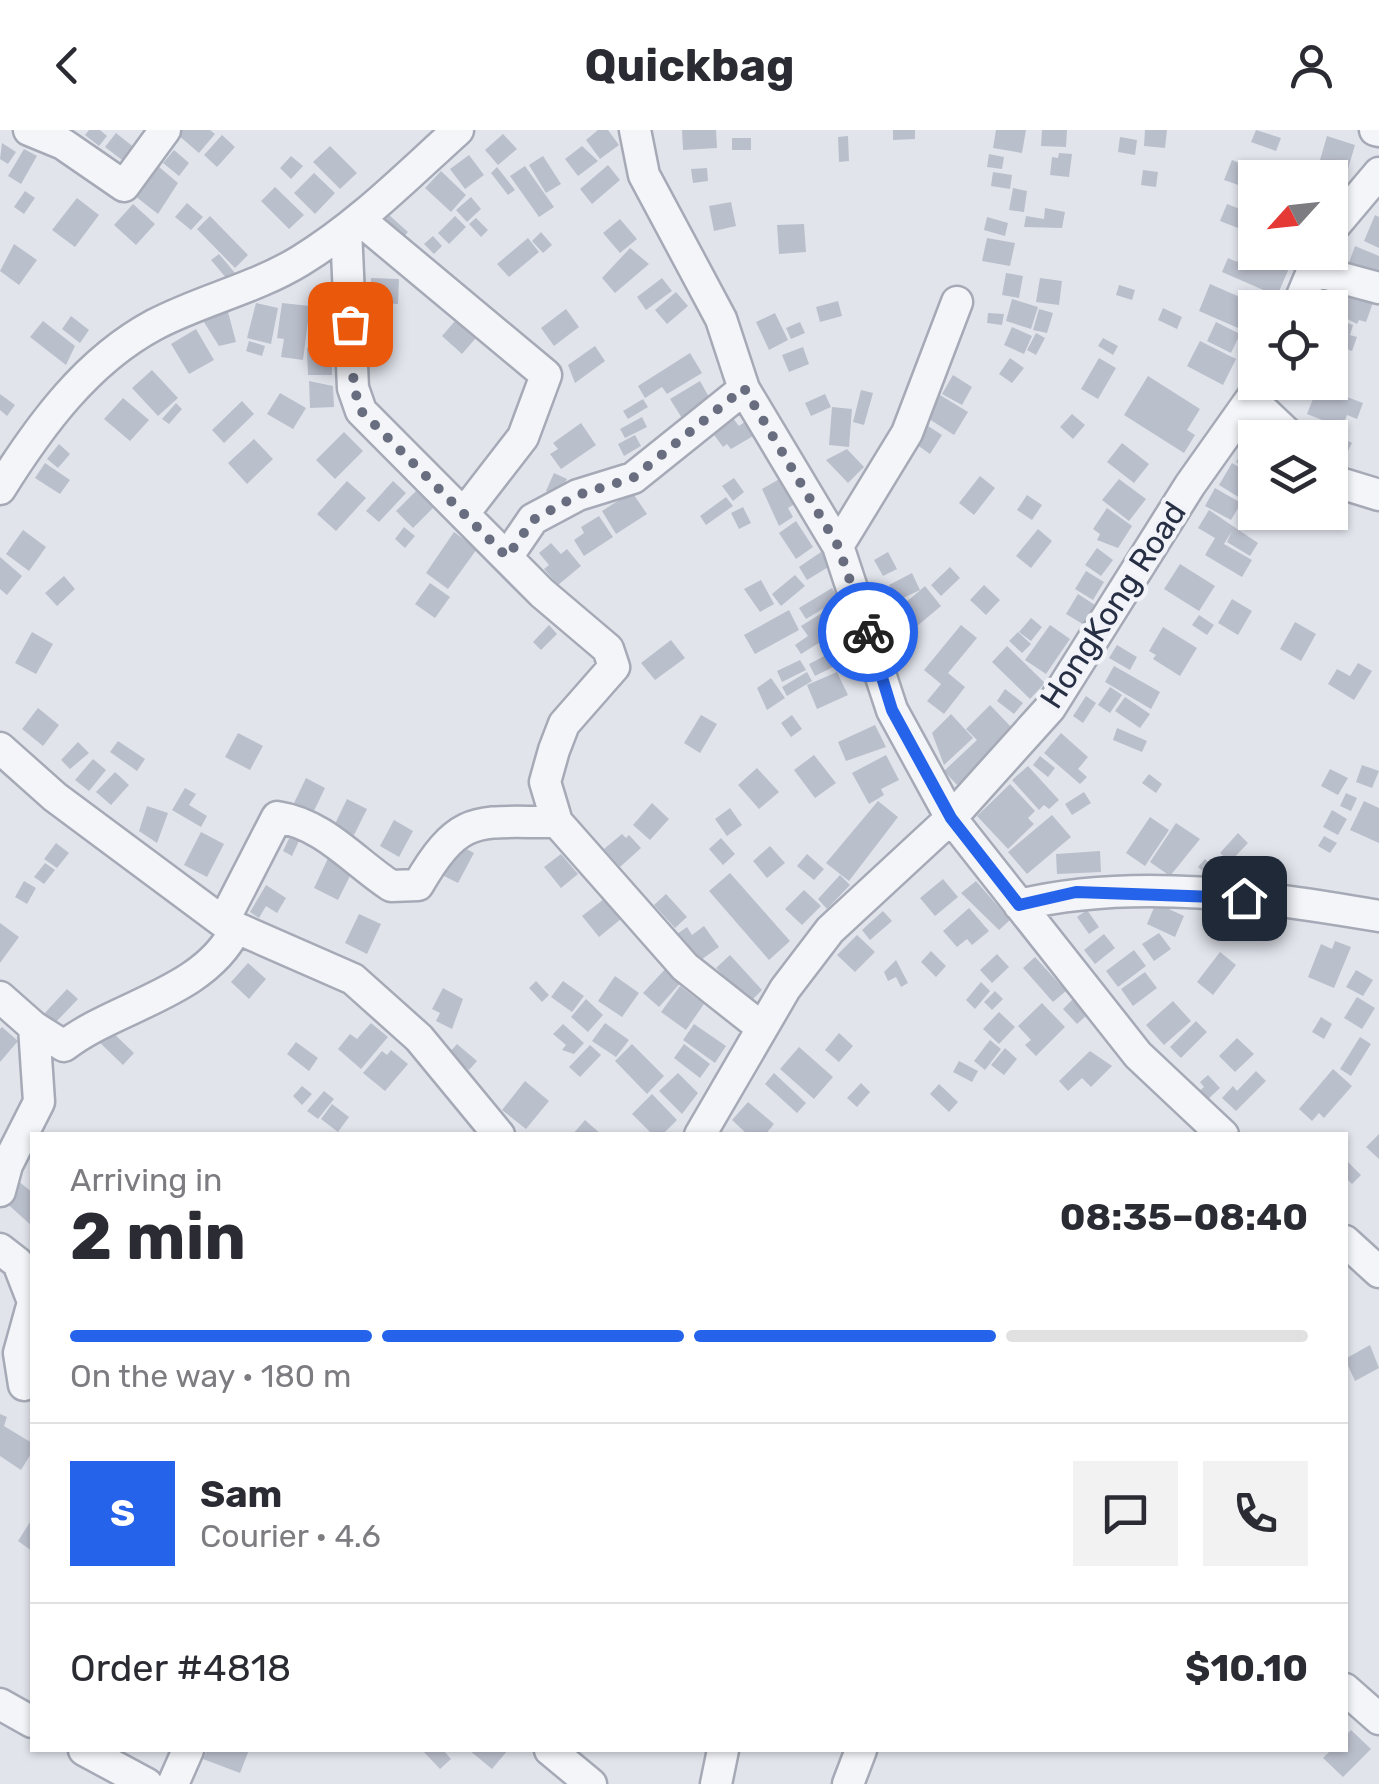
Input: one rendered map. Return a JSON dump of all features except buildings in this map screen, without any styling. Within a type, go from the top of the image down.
[{"type":"street","points":[[29,130],[63,144],[124,186],[165,130]]},
{"type":"street","points":[[0,489],[68,394],[111,351],[155,324],[266,280],[352,224],[458,130]]},
{"type":"street","points":[[635,130],[644,176],[722,319],[744,388],[838,546],[892,710],[951,818],[1138,1056],[1219,1132]]},
{"type":"street","points":[[1348,210],[1379,173]]},
{"type":"street","points":[[352,224],[546,376],[523,437],[466,512]]},
{"type":"street","points":[[352,224],[354,388],[361,411],[507,557],[608,649],[614,668],[564,724],[554,750],[545,782],[557,822],[685,967],[761,1027]]},
{"type":"street","points":[[1337,270],[1379,288]]},
{"type":"street","points":[[838,546],[907,432],[957,302]]},
{"type":"street","points":[[507,557],[533,520],[578,495],[633,478],[744,388]]},
{"type":"street","name":"HongKong Road","points":[[702,1132],[761,1027],[830,930],[951,818],[1050,708],[1190,485],[1252,400]]},
{"type":"street","points":[[1348,485],[1379,495]]},
{"type":"street","points":[[0,748],[54,798],[229,926],[352,978],[419,1038],[481,1120],[495,1132]]},
{"type":"street","points":[[0,1190],[7,1165],[64,1046],[86,1029],[190,977],[229,926],[278,817],[299,820],[332,839],[391,886],[418,885],[443,844],[456,832],[477,823],[557,822]]},
{"type":"street","points":[[1019,905],[1076,892],[1132,891],[1281,900],[1379,916]]},
{"type":"street","points":[[0,998],[64,1046]]},
{"type":"street","points":[[34,1027],[40,1102]]},
{"type":"street","points":[[1348,1245],[1379,1272]]},
{"type":"street","points":[[0,1249],[18,1264],[30,1293]]},
{"type":"street","points":[[19,1384],[19,1352],[30,1313]]},
{"type":"street","points":[[1348,1692],[1379,1719]]},
{"type":"street","points":[[0,1704],[30,1721]]},
{"type":"street","points":[[88,1752],[146,1784]]},
{"type":"street","points":[[173,1784],[187,1752]]},
{"type":"street","points":[[552,1752],[590,1784]]},
{"type":"street","points":[[716,1784],[723,1752]]},
{"type":"street","points":[[848,1784],[860,1752]]},
{"type":"way so far","points":[[350,324],[354,388],[361,411],[507,557],[533,520],[578,495],[633,478],[744,388],[838,546],[868,632]]},
{"type":"route","points":[[868,632],[892,710],[916,747],[951,818],[1019,905],[1076,892],[1244,898]]}]
